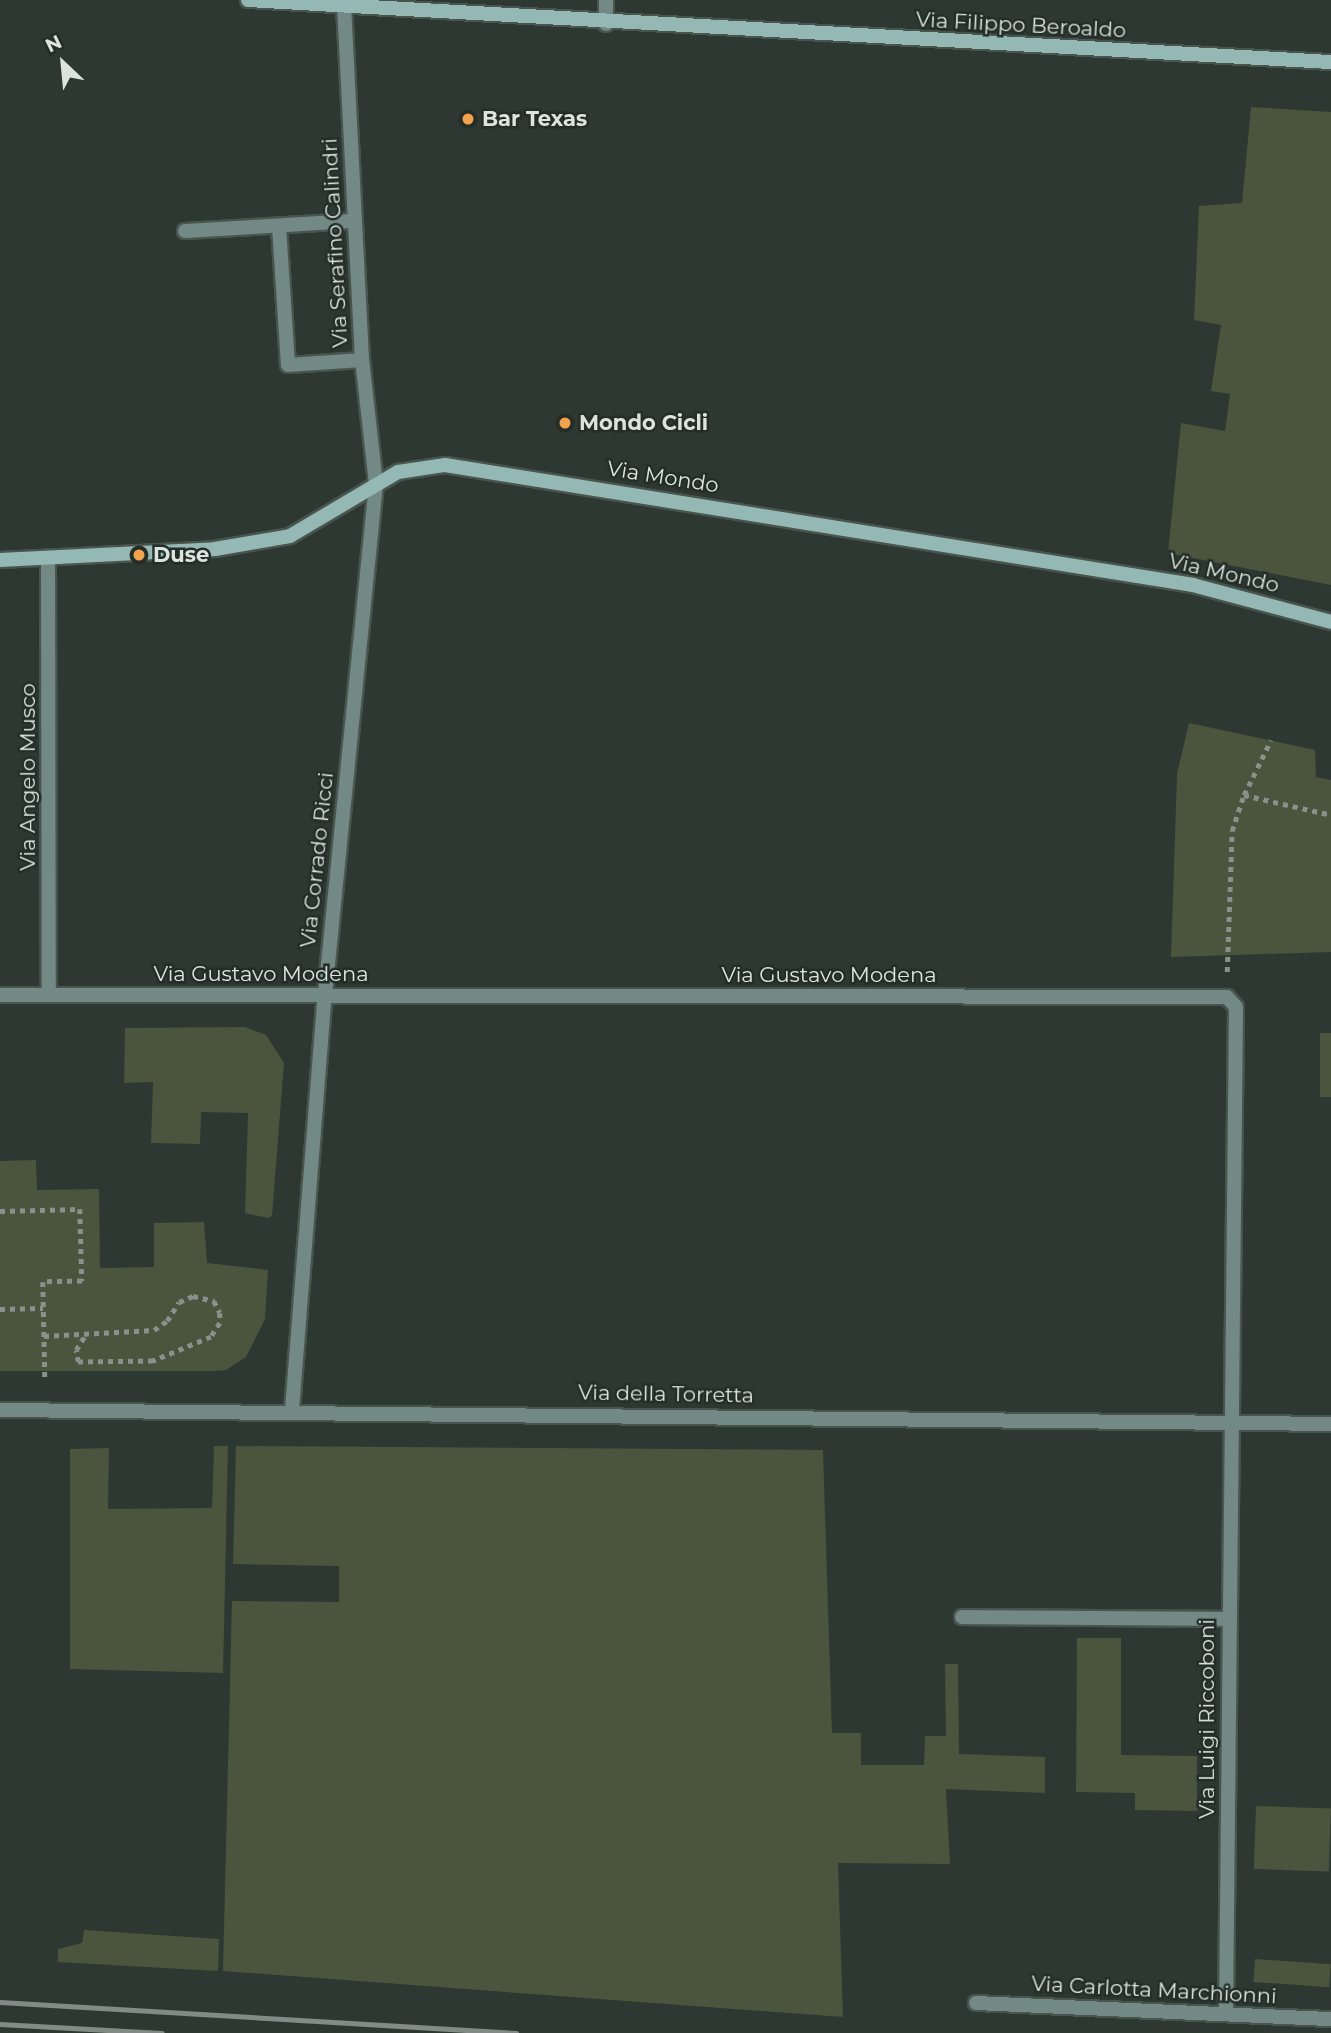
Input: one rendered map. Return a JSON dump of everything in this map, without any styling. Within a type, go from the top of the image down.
[{"type":"street","name":"Via Filippo Beroaldo","points":[[248,0],[443,6],[606,24],[1331,62]]},
{"type":"street","points":[[606,0],[606,24]]},
{"type":"street","name":"Via Serafino Calindri","points":[[344,2],[362,360],[376,484]]},
{"type":"street","points":[[185,231],[354,221]]},
{"type":"street","points":[[279,226],[288,365],[362,360]]},
{"type":"street","name":"Via Mondo","points":[[0,559],[215,550],[290,536],[398,472],[445,465],[1193,585],[1331,622]]},
{"type":"street","name":"Via Corrado Ricci","points":[[292,1410],[325,995],[376,484]]},
{"type":"street","name":"Via Angelo Musco","points":[[48,559],[49,995]]},
{"type":"street","name":"Via Gustavo Modena","points":[[0,995],[1227,997]]},
{"type":"street","points":[[1227,997],[1236,1007],[1232,1424]]},
{"type":"street","name":"Via della Torretta","points":[[0,1410],[292,1410],[1331,1424]]},
{"type":"street","name":"Via Luigi Riccoboni","points":[[1226,2014],[1232,1424]]},
{"type":"street","points":[[962,1617],[1229,1619]]},
{"type":"street","name":"Via Carlotta Marchionni","points":[[976,2003],[1331,2019]]},
{"type":"path","points":[[1227,997],[1232,831],[1244,795],[1271,740]]},
{"type":"path","points":[[1244,795],[1331,815]]},
{"type":"path","points":[[0,1211],[80,1209],[82,1281],[43,1282],[45,1380]]},
{"type":"path","points":[[44,1336],[154,1330],[167,1321],[178,1302],[193,1296],[214,1301],[219,1313],[220,1323],[211,1337],[153,1361],[78,1362],[76,1350],[86,1334]]},
{"type":"path","points":[[0,1309],[43,1308]]},
{"type":"green space","points":[[1251,107],[1331,112],[1331,585],[1168,553],[1181,423],[1225,431],[1230,394],[1211,391],[1221,325],[1194,320],[1199,206],[1242,203]]},
{"type":"green space","points":[[1189,723],[1315,750],[1316,777],[1331,780],[1331,952],[1171,957],[1177,774]]},
{"type":"green space","points":[[245,1027],[266,1035],[284,1063],[272,1216],[268,1218],[245,1213],[248,1113],[201,1112],[200,1144],[151,1143],[153,1082],[124,1083],[125,1028]]},
{"type":"green space","points":[[1320,1033],[1331,1033],[1331,1097],[1320,1097]]},
{"type":"green space","points":[[36,1160],[37,1190],[99,1189],[100,1268],[154,1267],[154,1223],[204,1222],[207,1263],[268,1270],[265,1319],[246,1357],[226,1370],[215,1371],[0,1371],[0,1161]]},
{"type":"green space","points":[[214,1446],[228,1446],[223,1673],[70,1669],[70,1449],[109,1448],[108,1509],[212,1508]]},
{"type":"green space","points":[[236,1446],[823,1450],[832,1733],[861,1733],[861,1765],[924,1765],[925,1736],[946,1736],[945,1664],[958,1664],[959,1754],[1045,1757],[1045,1793],[946,1789],[950,1864],[838,1863],[843,2017],[223,1971],[232,1601],[339,1602],[339,1566],[233,1564]]},
{"type":"green space","points":[[1077,1638],[1121,1638],[1121,1755],[1197,1756],[1197,1811],[1135,1810],[1135,1793],[1076,1792]]},
{"type":"green space","points":[[1256,1806],[1331,1809],[1329,1872],[1254,1869]]},
{"type":"green space","points":[[84,1930],[219,1939],[218,1971],[58,1962],[58,1949],[82,1943]]},
{"type":"green space","points":[[1255,1959],[1331,1964],[1329,1987],[1253,1982]]},
{"type":"railway","points":[[0,2002],[516,2033]]},
{"type":"railway","points":[[0,2024],[162,2033]]},
{"type":"place","name":"Bar Texas","points":[[468,119]]},
{"type":"place","name":"Mondo Cicli","points":[[565,423]]},
{"type":"place","name":"Duse","points":[[139,555]]}]
